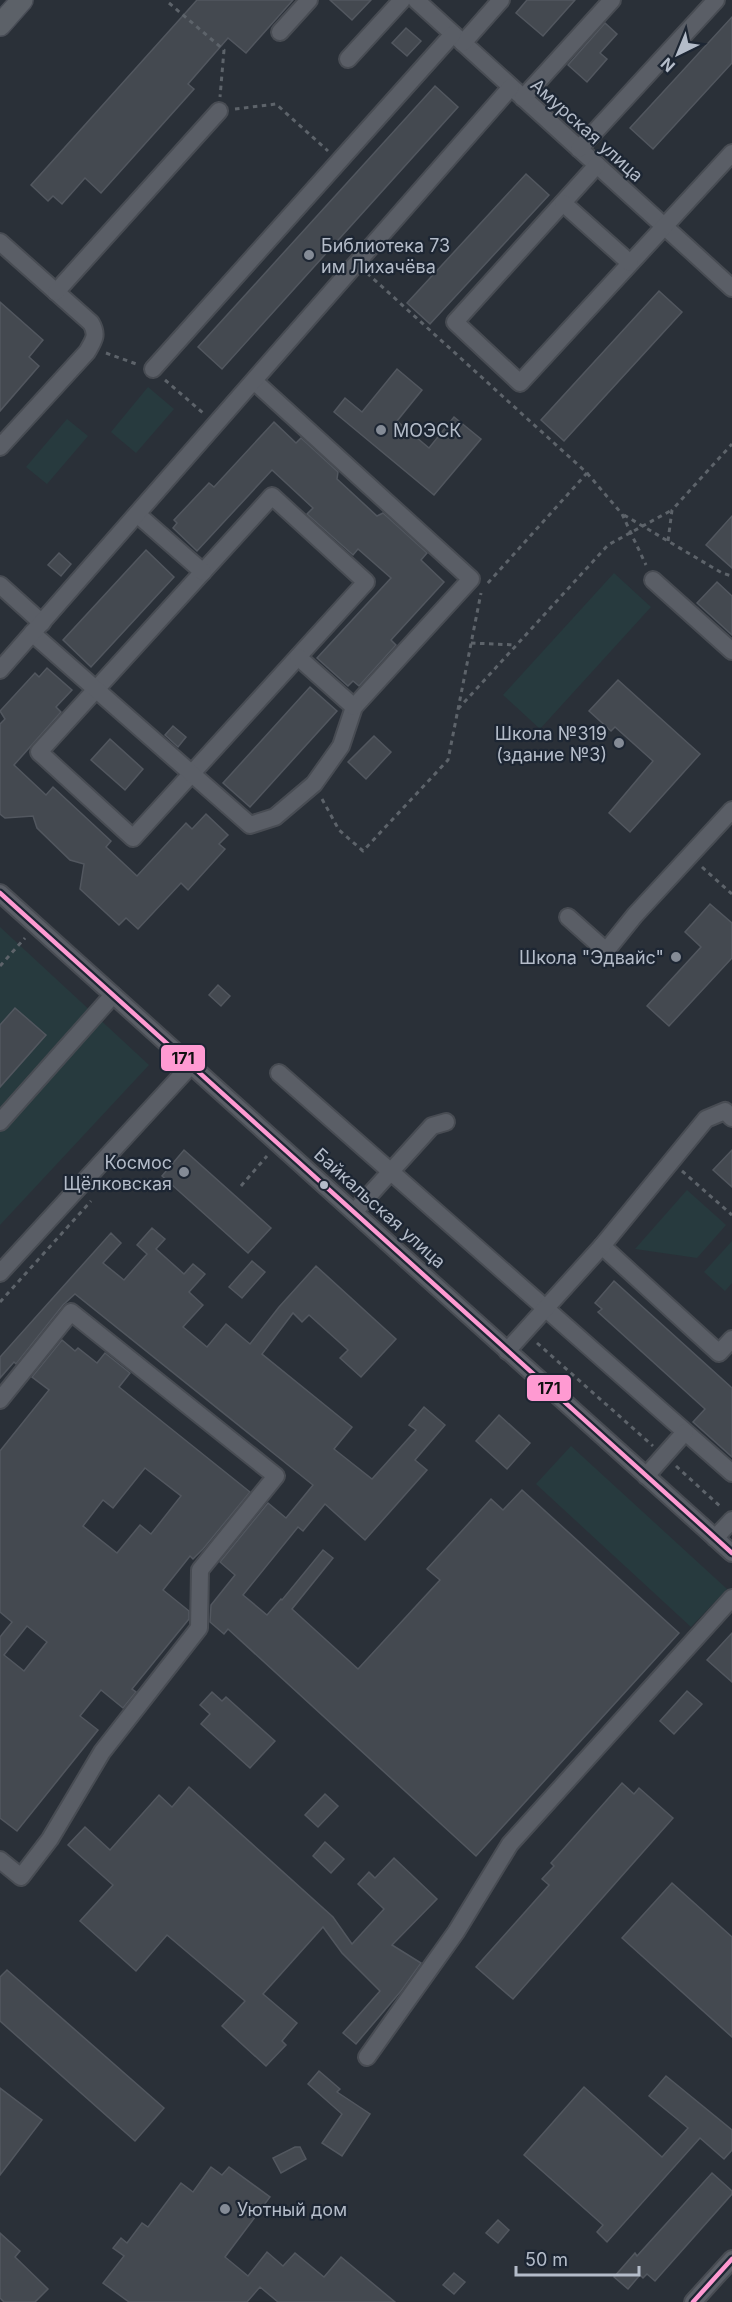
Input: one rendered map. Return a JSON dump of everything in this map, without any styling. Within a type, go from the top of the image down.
[{"type":"main road","points":[[0,25],[22,0]]},
{"type":"street","points":[[280,32],[309,0]]},
{"type":"street","points":[[348,59],[402,0]]},
{"type":"street","name":"Амурская улица","points":[[416,0],[732,288]]},
{"type":"street","points":[[153,369],[340,162],[458,38],[501,0]]},
{"type":"street","points":[[0,670],[357,264],[518,93],[612,0]]},
{"type":"street","points":[[579,149],[716,0]]},
{"type":"street","points":[[56,292],[219,111]]},
{"type":"street","points":[[597,165],[455,322],[520,383],[732,153]]},
{"type":"street","points":[[563,203],[630,263]]},
{"type":"street","points":[[0,242],[91,323],[96,331],[95,339],[87,352],[0,447]]},
{"type":"street","points":[[0,585],[37,628],[96,689],[250,825],[275,817],[314,784],[341,747],[354,707],[471,579],[254,381]]},
{"type":"street","points":[[272,496],[366,582],[133,838],[39,752],[202,572],[272,496]]},
{"type":"street","points":[[137,514],[202,572]]},
{"type":"street","points":[[653,580],[732,651]]},
{"type":"street","points":[[298,657],[354,707]]},
{"type":"street","points":[[568,917],[606,951],[634,915],[732,810]]},
{"type":"street","name":"Байкальская улица","points":[[0,893],[732,1553]]},
{"type":"street","points":[[0,1122],[113,994]]},
{"type":"street","points":[[0,1273],[191,1065]]},
{"type":"street","points":[[279,1073],[732,1473]]},
{"type":"street","points":[[507,1351],[602,1246],[706,1119],[725,1111],[732,1118]]},
{"type":"street","points":[[355,1211],[432,1126],[446,1122]]},
{"type":"street","points":[[602,1246],[719,1353],[732,1339]]},
{"type":"street","points":[[0,1400],[71,1312],[276,1476],[200,1570],[199,1628],[102,1752],[50,1839],[21,1877],[0,1860]]},
{"type":"street","points":[[646,1476],[685,1432]]},
{"type":"street","points":[[715,1538],[732,1520]]},
{"type":"street","points":[[367,2057],[456,1932],[510,1844],[732,1598]]},
{"type":"street","points":[[693,2302],[732,2259]]},
{"type":"path","points":[[169,3],[224,50],[219,111],[276,104],[340,162]]},
{"type":"path","points":[[357,264],[587,473],[622,514],[653,580]]},
{"type":"path","points":[[457,711],[608,545],[672,510],[732,444]]},
{"type":"path","points":[[314,784],[339,830],[363,851],[448,760],[482,589],[587,473]]},
{"type":"path","points":[[668,541],[672,510]]},
{"type":"path","points":[[622,514],[722,573],[732,576]]},
{"type":"path","points":[[471,643],[516,645]]},
{"type":"path","points":[[690,855],[732,894]]},
{"type":"path","points":[[0,966],[25,938]]},
{"type":"path","points":[[241,1186],[267,1156]]},
{"type":"path","points":[[670,1161],[732,1215]]},
{"type":"path","points":[[524,1332],[715,1502]]},
{"type":"green space","points":[[148,387],[174,409],[136,453],[111,432]]},
{"type":"green space","points":[[67,419],[88,436],[47,484],[26,467]]},
{"type":"green space","points":[[614,573],[651,607],[540,729],[503,695]]},
{"type":"green space","points":[[0,927],[149,1065],[0,1225]]},
{"type":"green space","points":[[687,1190],[726,1225],[697,1258],[635,1249]]},
{"type":"green space","points":[[732,1241],[732,1283],[725,1291],[704,1272]]},
{"type":"green space","points":[[571,1446],[727,1589],[691,1627],[536,1484]]},
{"type":"building","points":[[197,0],[293,0],[246,53],[228,38],[188,84],[194,89],[101,193],[85,178],[62,204],[53,196],[48,201],[31,185]]},
{"type":"building","points":[[330,0],[371,0],[352,20]]},
{"type":"building","points":[[527,0],[575,0],[543,36],[516,13]]},
{"type":"building","points":[[732,17],[732,63],[653,149],[630,128]]},
{"type":"building","points":[[605,23],[617,34],[600,53],[607,59],[587,82],[568,65]]},
{"type":"building","points":[[406,28],[421,41],[407,56],[392,43]]},
{"type":"building","points":[[435,86],[458,107],[222,369],[198,347]]},
{"type":"building","points":[[526,174],[549,195],[430,324],[407,303]]},
{"type":"building","points":[[659,291],[682,312],[564,441],[541,420]]},
{"type":"building","points":[[0,302],[43,340],[29,357],[39,366],[0,411]]},
{"type":"building","name":"МОЭСК","points":[[397,369],[422,390],[397,421],[429,448],[454,417],[481,439],[434,495],[334,412],[345,398],[362,412]]},
{"type":"building","points":[[274,422],[296,443],[301,438],[338,472],[337,479],[377,516],[383,513],[427,553],[421,560],[444,582],[391,640],[396,645],[359,686],[353,681],[348,686],[317,658],[391,578],[358,549],[353,555],[307,514],[313,508],[272,470],[197,551],[173,528],[177,523],[174,520],[209,483],[214,487]]},
{"type":"building","points":[[732,516],[732,568],[706,545]]},
{"type":"building","points":[[146,550],[174,577],[91,667],[63,640]]},
{"type":"building","points":[[59,553],[71,564],[61,576],[48,565]]},
{"type":"building","points":[[717,582],[732,596],[732,635],[697,603]]},
{"type":"building","points":[[47,668],[72,690],[56,707],[61,712],[14,765],[46,795],[53,787],[111,841],[106,847],[137,876],[186,823],[192,829],[206,814],[228,835],[219,844],[225,849],[188,890],[181,883],[138,929],[126,918],[119,925],[80,889],[84,864],[70,860],[37,828],[33,816],[5,818],[0,814],[0,724],[5,719],[0,711],[35,673],[39,677]]},
{"type":"building","points":[[618,680],[700,754],[630,832],[609,813],[653,761],[615,727],[611,731],[589,711]]},
{"type":"building","points":[[310,687],[337,711],[250,807],[223,783]]},
{"type":"building","points":[[173,726],[186,737],[178,747],[165,735]]},
{"type":"building","points":[[374,736],[391,752],[366,779],[348,762]]},
{"type":"building","points":[[110,739],[143,769],[125,790],[91,760]]},
{"type":"building","points":[[710,904],[732,923],[732,958],[669,1026],[647,1006],[701,947],[685,932]]},
{"type":"building","points":[[218,985],[230,996],[221,1006],[209,995]]},
{"type":"building","points":[[15,1008],[46,1035],[0,1087],[0,1025]]},
{"type":"building","points":[[184,1150],[271,1228],[248,1253],[162,1176]]},
{"type":"building","points":[[732,1150],[732,1187],[713,1170]]},
{"type":"building","points":[[152,1228],[165,1239],[156,1249],[184,1274],[193,1264],[205,1274],[189,1292],[203,1305],[183,1327],[207,1347],[226,1324],[250,1344],[316,1266],[396,1339],[361,1377],[340,1358],[348,1350],[309,1315],[302,1322],[293,1313],[262,1354],[352,1427],[334,1449],[372,1479],[416,1430],[409,1425],[424,1407],[445,1425],[415,1460],[427,1470],[365,1540],[325,1504],[303,1531],[298,1527],[243,1595],[267,1615],[323,1550],[333,1558],[292,1609],[358,1669],[440,1580],[427,1569],[491,1499],[503,1510],[522,1490],[679,1633],[476,1856],[228,1629],[224,1634],[210,1622],[211,1605],[235,1575],[220,1562],[268,1503],[286,1518],[313,1485],[75,1294],[63,1305],[16,1364],[14,1362],[0,1378],[0,1357],[111,1233],[121,1243],[103,1263],[124,1280],[147,1254],[137,1245]]},
{"type":"building","points":[[252,1261],[265,1272],[242,1298],[229,1287]]},
{"type":"building","points":[[614,1281],[732,1388],[732,1457],[693,1422],[705,1409],[598,1312],[602,1309],[595,1303]]},
{"type":"building","points":[[62,1340],[75,1351],[78,1348],[97,1363],[105,1353],[130,1373],[119,1387],[250,1492],[203,1549],[193,1559],[190,1556],[163,1590],[189,1611],[189,1619],[132,1689],[136,1692],[123,1708],[101,1690],[80,1716],[98,1730],[17,1831],[0,1818],[0,1637],[12,1622],[0,1612],[0,1451],[49,1390],[32,1377]],"holes":[[[145,1468],[181,1496],[151,1534],[140,1525],[117,1553],[83,1526],[103,1500],[113,1508]],[[27,1626],[47,1642],[24,1671],[4,1655]]]},
{"type":"building","points":[[499,1415],[530,1443],[507,1469],[476,1441]]},
{"type":"building","points":[[732,1633],[732,1682],[707,1660]]},
{"type":"building","points":[[687,1691],[702,1704],[674,1734],[660,1721]]},
{"type":"building","points":[[212,1692],[222,1701],[226,1697],[275,1741],[250,1768],[201,1724],[210,1714],[200,1705]]},
{"type":"building","points":[[622,1783],[634,1794],[639,1788],[673,1818],[513,1999],[476,1967],[549,1885],[542,1879],[554,1866],[551,1863]]},
{"type":"building","points":[[189,1787],[333,1917],[352,1944],[384,1909],[358,1884],[369,1872],[375,1878],[394,1858],[437,1899],[392,1945],[421,1963],[401,1991],[356,2044],[343,2033],[380,1991],[342,1953],[323,1927],[263,1994],[297,2023],[282,2041],[286,2045],[266,2066],[222,2026],[245,2001],[167,1935],[136,1971],[80,1921],[113,1885],[68,1845],[85,1827],[110,1850],[159,1795],[172,1807]]},
{"type":"building","points":[[325,1794],[338,1806],[318,1827],[305,1815]]},
{"type":"building","points":[[325,1842],[344,1859],[331,1873],[313,1856]]},
{"type":"building","points":[[672,1883],[732,1937],[732,2037],[622,1938]]},
{"type":"building","points":[[7,1970],[164,2108],[135,2141],[0,2021],[0,1977]]},
{"type":"building","points":[[319,2071],[340,2089],[337,2092],[370,2114],[342,2156],[322,2143],[342,2114],[308,2084]]},
{"type":"building","points":[[666,2076],[732,2130],[732,2150],[724,2159],[700,2138],[607,2242],[597,2232],[603,2225],[524,2155],[584,2087],[662,2157],[688,2128],[649,2096]]},
{"type":"building","points":[[0,2088],[42,2120],[0,2175]]},
{"type":"building","points":[[295,2147],[300,2147],[306,2159],[281,2173],[273,2158]]},
{"type":"building","points":[[211,2167],[222,2175],[229,2167],[270,2197],[225,2257],[248,2276],[267,2252],[283,2266],[295,2253],[324,2277],[341,2257],[395,2302],[278,2302],[260,2287],[247,2302],[129,2302],[103,2283],[124,2256],[113,2248],[121,2238],[127,2243],[142,2223],[148,2227],[181,2183],[193,2192]]},
{"type":"building","points":[[712,2173],[732,2191],[732,2194],[655,2281],[647,2274],[643,2278],[640,2275],[628,2289],[614,2277],[635,2253],[637,2256]]},
{"type":"building","points":[[498,2220],[509,2230],[498,2243],[486,2233]]},
{"type":"building","points":[[0,2233],[20,2251],[15,2257],[48,2289],[35,2302],[4,2302],[0,2298]]},
{"type":"building","points":[[454,2273],[465,2282],[454,2294],[443,2285]]},
{"type":"transit line","name":"171","points":[[0,893],[732,1553]]},
{"type":"transit line","name":"171","points":[[693,2302],[732,2259]]},
{"type":"place","name":"Библиотека 73 им Лихачёва","points":[[309,255]]},
{"type":"place","name":"МОЭСК","points":[[381,430]]},
{"type":"place","name":"Школа №319 (здание №3)","points":[[619,743]]},
{"type":"place","name":"Школа \"Эдвайс\"","points":[[676,957]]},
{"type":"place","name":"Космос Щёлковская","points":[[184,1172]]},
{"type":"place","name":"Уютный дом","points":[[225,2209]]}]
